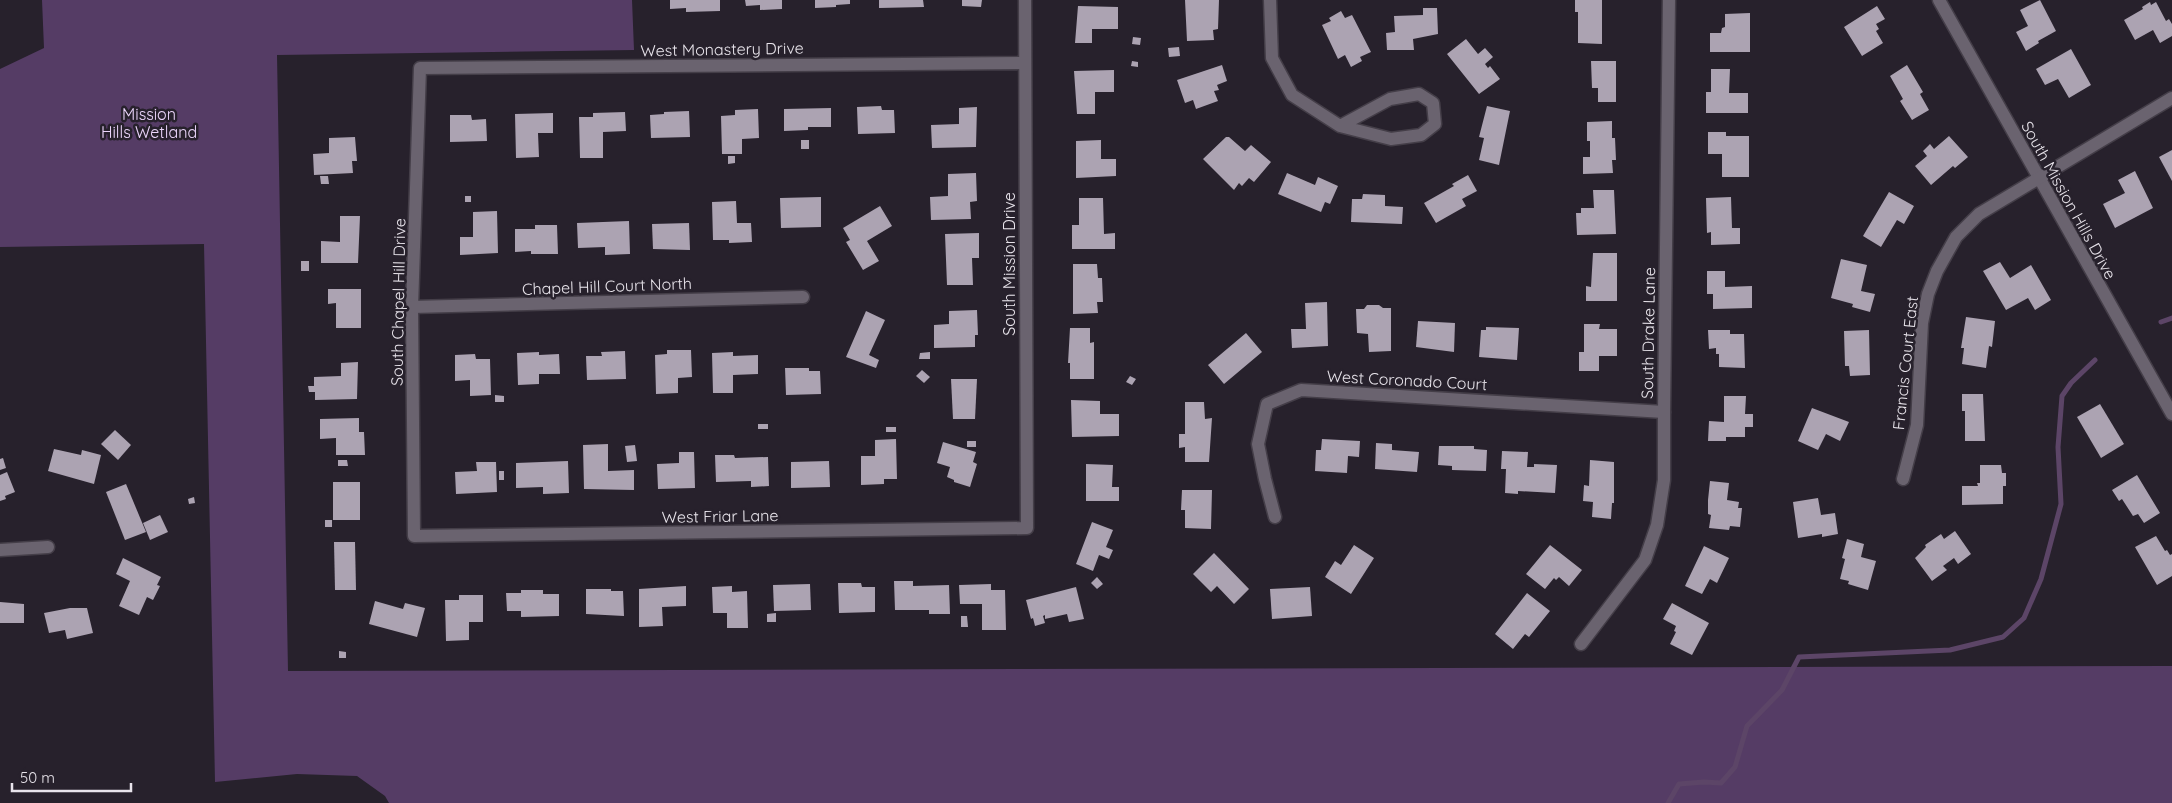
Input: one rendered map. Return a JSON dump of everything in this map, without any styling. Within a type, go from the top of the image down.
[{"type":"street","name":"South Mission Drive","points":[[1025,0],[1027,528]]},
{"type":"street","points":[[1270,0],[1272,58],[1292,95],[1340,126],[1391,138],[1421,135],[1435,124],[1433,103],[1419,94],[1390,99],[1340,126]]},
{"type":"street","name":"South Drake Lane","points":[[1581,644],[1644,560],[1657,525],[1664,480],[1670,0]]},
{"type":"street","name":"South Mission Hills Drive","points":[[1939,0],[2172,414]]},
{"type":"street","name":"West Monastery Drive","points":[[420,68],[1024,62]]},
{"type":"street","name":"South Chapel Hill Drive","points":[[414,536],[412,307],[420,68]]},
{"type":"street","name":"Francis Court East","points":[[1903,479],[1917,425],[1922,323],[1928,294],[1937,271],[1956,237],[1979,214],[2172,98]]},
{"type":"street","name":"Chapel Hill Court North","points":[[412,307],[802,297]]},
{"type":"street","name":"West Coronado Court","points":[[1275,517],[1258,444],[1267,404],[1301,390],[1664,412]]},
{"type":"street","name":"West Friar Lane","points":[[414,536],[1027,528]]},
{"type":"street","points":[[0,550],[48,547]]},
{"type":"green space","name":"Mission Hills Wetland","points":[[42,0],[632,0],[634,50],[277,55],[288,671],[2172,666],[2172,803],[389,803],[385,796],[357,776],[297,774],[215,782],[204,244],[0,247],[0,69],[44,48]]},
{"type":"building","points":[[670,0],[720,0],[720,11],[686,12],[686,8],[670,9]]},
{"type":"building","points":[[745,0],[782,0],[782,9],[760,10],[760,5],[746,6]]},
{"type":"building","points":[[815,0],[850,0],[850,4],[815,8]]},
{"type":"building","points":[[879,0],[923,0],[924,7],[879,8]]},
{"type":"building","points":[[962,0],[982,0],[981,7],[962,6]]},
{"type":"building","points":[[1185,0],[1219,0],[1218,29],[1213,30],[1214,40],[1187,41]]},
{"type":"building","points":[[1575,0],[1602,0],[1602,44],[1578,43],[1578,12],[1575,12]]},
{"type":"building","points":[[2040,0],[2056,31],[2038,41],[2039,43],[2026,51],[2016,32],[2028,26],[2020,10]]},
{"type":"building","points":[[2150,2],[2151,5],[2156,2],[2166,21],[2169,19],[2172,24],[2172,36],[2160,43],[2153,30],[2135,40],[2124,20],[2143,9],[2142,7]]},
{"type":"building","points":[[1078,6],[1118,7],[1118,29],[1092,29],[1092,43],[1075,43]]},
{"type":"building","points":[[1877,6],[1885,19],[1876,24],[1879,29],[1876,31],[1883,43],[1862,56],[1844,27]]},
{"type":"building","points":[[1423,8],[1437,8],[1438,34],[1413,39],[1414,50],[1387,50],[1386,33],[1395,32],[1394,16],[1423,15]]},
{"type":"building","points":[[1341,11],[1345,18],[1352,15],[1371,52],[1360,57],[1362,61],[1351,67],[1345,55],[1338,59],[1322,25],[1331,21],[1329,18]]},
{"type":"building","points":[[1750,13],[1750,52],[1710,52],[1710,33],[1721,33],[1722,28],[1725,27],[1725,14]]},
{"type":"building","points":[[1133,37],[1141,38],[1140,45],[1132,44]]},
{"type":"building","points":[[1466,39],[1478,54],[1485,48],[1493,57],[1485,64],[1488,68],[1490,66],[1500,79],[1479,94],[1447,54]]},
{"type":"building","points":[[1179,47],[1180,56],[1169,57],[1168,48]]},
{"type":"building","points":[[2071,49],[2091,85],[2069,98],[2058,79],[2045,85],[2036,69]]},
{"type":"building","points":[[1132,61],[1138,62],[1138,67],[1131,66]]},
{"type":"building","points":[[1591,61],[1616,61],[1616,102],[1598,102],[1598,88],[1592,88]]},
{"type":"building","points":[[1222,65],[1227,81],[1217,85],[1219,90],[1214,91],[1218,101],[1196,109],[1193,100],[1185,103],[1177,80]]},
{"type":"building","points":[[1907,65],[1923,92],[1920,94],[1929,110],[1912,120],[1900,101],[1903,99],[1890,76]]},
{"type":"building","points":[[1711,69],[1730,69],[1729,93],[1748,93],[1748,113],[1706,113],[1706,92],[1711,92]]},
{"type":"building","points":[[1114,70],[1114,92],[1095,92],[1095,114],[1077,114],[1074,71]]},
{"type":"building","points":[[881,106],[882,110],[894,110],[895,133],[858,134],[857,107]]},
{"type":"building","points":[[1487,106],[1510,111],[1499,165],[1479,160],[1484,138],[1479,137]]},
{"type":"building","points":[[977,107],[976,147],[932,148],[931,125],[959,124],[959,108]]},
{"type":"building","points":[[831,108],[831,127],[808,127],[808,130],[784,131],[784,109]]},
{"type":"building","points":[[758,109],[759,138],[742,139],[742,154],[722,154],[721,116],[735,115],[735,110]]},
{"type":"building","points":[[689,111],[690,137],[651,138],[650,115],[664,114],[664,112]]},
{"type":"building","points":[[625,112],[626,131],[603,132],[603,158],[580,158],[579,117],[593,117],[593,113]]},
{"type":"building","points":[[553,113],[553,133],[538,133],[539,157],[516,158],[515,114]]},
{"type":"building","points":[[450,115],[471,115],[472,120],[486,119],[487,141],[450,142]]},
{"type":"building","points":[[1612,121],[1612,138],[1615,138],[1616,160],[1612,160],[1613,173],[1583,174],[1583,157],[1590,157],[1590,141],[1587,141],[1587,122]]},
{"type":"building","points":[[1708,132],[1726,132],[1726,136],[1749,136],[1749,177],[1722,177],[1722,154],[1708,154]]},
{"type":"building","points":[[1949,136],[1968,157],[1955,168],[1953,166],[1931,185],[1915,166],[1927,156],[1923,151],[1930,144],[1934,149]]},
{"type":"building","points":[[355,137],[357,161],[352,161],[353,173],[314,175],[313,154],[329,153],[329,138]]},
{"type":"building","points":[[1226,137],[1229,137],[1245,151],[1251,145],[1271,162],[1254,182],[1249,178],[1242,186],[1239,183],[1234,190],[1203,159]]},
{"type":"building","points":[[801,140],[809,140],[809,149],[801,149]]},
{"type":"building","points":[[1101,140],[1101,159],[1116,159],[1116,176],[1076,178],[1076,141]]},
{"type":"building","points":[[2172,150],[2172,181],[2159,157]]},
{"type":"building","points":[[728,156],[735,156],[735,163],[728,164]]},
{"type":"building","points":[[2135,171],[2153,208],[2115,228],[2103,204],[2125,193],[2118,180]]},
{"type":"building","points":[[976,173],[977,201],[970,202],[971,219],[931,220],[930,197],[948,196],[948,174]]},
{"type":"building","points":[[1287,173],[1315,185],[1318,177],[1338,186],[1330,204],[1325,202],[1321,212],[1278,194]]},
{"type":"building","points":[[1468,175],[1477,191],[1462,199],[1466,206],[1436,223],[1424,203],[1454,186],[1452,184]]},
{"type":"building","points":[[320,176],[328,176],[329,184],[321,184]]},
{"type":"building","points":[[1593,190],[1614,190],[1616,234],[1577,235],[1576,213],[1581,213],[1581,208],[1594,208]]},
{"type":"building","points":[[1889,192],[1914,206],[1904,224],[1897,220],[1881,247],[1863,236]]},
{"type":"building","points":[[1363,194],[1385,195],[1385,206],[1403,207],[1402,224],[1351,222],[1352,199],[1362,199]]},
{"type":"building","points":[[465,196],[471,196],[471,202],[465,202]]},
{"type":"building","points":[[821,197],[821,227],[781,228],[780,198]]},
{"type":"building","points":[[1731,197],[1732,228],[1740,228],[1740,244],[1711,245],[1711,232],[1707,233],[1706,198]]},
{"type":"building","points":[[1079,198],[1103,198],[1104,234],[1115,233],[1115,249],[1072,249],[1072,225],[1079,225]]},
{"type":"building","points":[[736,201],[737,223],[751,223],[752,242],[729,243],[729,240],[713,240],[712,202]]},
{"type":"building","points":[[880,206],[892,226],[867,241],[879,261],[863,270],[846,242],[850,240],[843,228]]},
{"type":"building","points":[[497,211],[498,253],[460,255],[460,237],[473,237],[473,212]]},
{"type":"building","points":[[340,216],[360,216],[358,263],[321,263],[321,241],[340,242]]},
{"type":"building","points":[[629,221],[630,254],[605,255],[605,247],[578,248],[577,223]]},
{"type":"building","points":[[689,223],[690,250],[653,249],[652,224]]},
{"type":"building","points":[[535,225],[557,225],[558,254],[531,254],[531,251],[515,252],[515,229],[535,229]]},
{"type":"building","points":[[979,233],[979,258],[972,258],[973,285],[947,285],[945,234]]},
{"type":"building","points":[[1593,253],[1617,253],[1617,301],[1586,301],[1586,286],[1591,287]]},
{"type":"building","points":[[1841,259],[1867,265],[1861,291],[1875,294],[1870,312],[1852,307],[1853,304],[1831,298]]},
{"type":"building","points":[[301,261],[309,261],[309,271],[301,271]]},
{"type":"building","points":[[2000,262],[2010,278],[2031,265],[2051,300],[2035,310],[2028,298],[2006,310],[1983,271]]},
{"type":"building","points":[[1073,264],[1097,264],[1098,278],[1102,278],[1103,302],[1097,302],[1098,313],[1073,314]]},
{"type":"building","points":[[1707,271],[1725,271],[1725,287],[1752,286],[1752,308],[1713,309],[1713,294],[1707,294]]},
{"type":"building","points":[[328,289],[361,289],[361,328],[336,328],[336,303],[328,304]]},
{"type":"building","points":[[1327,302],[1328,346],[1292,348],[1291,329],[1306,329],[1305,303]]},
{"type":"building","points":[[1367,305],[1391,308],[1391,351],[1369,352],[1368,334],[1357,333],[1356,309],[1364,309]]},
{"type":"building","points":[[977,310],[978,335],[975,335],[975,347],[934,348],[934,325],[949,324],[949,311]]},
{"type":"building","points":[[866,311],[885,320],[869,355],[879,360],[876,368],[846,357]]},
{"type":"building","points":[[1966,317],[1995,321],[1992,347],[1989,346],[1986,368],[1962,364],[1964,348],[1961,348]]},
{"type":"building","points":[[1418,321],[1455,323],[1454,352],[1416,347]]},
{"type":"building","points":[[1584,324],[1600,324],[1599,329],[1617,329],[1617,356],[1599,356],[1599,371],[1579,371],[1579,352],[1584,352]]},
{"type":"building","points":[[1486,327],[1519,328],[1517,360],[1479,357],[1481,330],[1486,330]]},
{"type":"building","points":[[1070,328],[1090,328],[1090,343],[1094,342],[1094,379],[1070,379],[1070,363],[1068,363]]},
{"type":"building","points":[[1708,330],[1730,330],[1730,334],[1744,334],[1745,368],[1719,367],[1719,354],[1716,354],[1716,348],[1709,349]]},
{"type":"building","points":[[1869,330],[1870,375],[1850,376],[1849,366],[1845,366],[1844,331]]},
{"type":"building","points":[[1246,333],[1262,352],[1224,384],[1208,365]]},
{"type":"building","points":[[667,350],[691,350],[692,377],[678,378],[678,393],[656,394],[655,355],[667,354]]},
{"type":"building","points":[[625,351],[626,379],[587,380],[586,356],[602,356],[601,352]]},
{"type":"building","points":[[539,352],[539,355],[559,354],[560,374],[539,374],[539,384],[518,385],[517,353]]},
{"type":"building","points":[[733,352],[733,356],[758,355],[758,374],[733,375],[733,393],[713,393],[712,353]]},
{"type":"building","points":[[930,352],[930,359],[919,359],[920,353]]},
{"type":"building","points":[[475,354],[476,359],[490,359],[491,395],[470,396],[470,380],[455,381],[455,355]]},
{"type":"building","points":[[358,362],[357,399],[315,400],[315,392],[309,392],[308,386],[314,386],[314,377],[341,376],[341,363]]},
{"type":"building","points":[[785,368],[809,368],[809,371],[820,371],[821,394],[786,395]]},
{"type":"building","points":[[922,370],[930,377],[924,383],[916,376]]},
{"type":"building","points":[[1130,376],[1136,379],[1132,385],[1126,382]]},
{"type":"building","points":[[951,379],[977,379],[975,419],[953,419]]},
{"type":"building","points":[[1962,394],[1983,394],[1985,441],[1965,441],[1965,411],[1962,411]]},
{"type":"building","points":[[495,395],[504,396],[504,402],[495,402]]},
{"type":"building","points":[[1724,396],[1746,396],[1745,414],[1753,414],[1753,427],[1745,427],[1745,437],[1726,437],[1726,441],[1708,441],[1709,421],[1724,422]]},
{"type":"building","points":[[1071,400],[1100,401],[1100,414],[1119,414],[1119,436],[1072,437]]},
{"type":"building","points":[[1185,402],[1204,402],[1205,419],[1212,418],[1209,462],[1185,462],[1185,447],[1179,448],[1179,434],[1185,434]]},
{"type":"building","points":[[2100,404],[2124,444],[2101,458],[2077,417]]},
{"type":"building","points":[[1812,408],[1849,422],[1840,441],[1826,434],[1818,450],[1798,441]]},
{"type":"building","points":[[359,418],[359,432],[364,432],[365,455],[336,455],[336,438],[320,439],[320,419]]},
{"type":"building","points":[[758,424],[768,424],[768,429],[758,429]]},
{"type":"building","points":[[886,427],[896,427],[896,432],[886,432]]},
{"type":"building","points":[[115,430],[131,445],[118,460],[101,444]]},
{"type":"building","points":[[896,439],[897,479],[884,479],[884,484],[861,485],[861,456],[875,456],[875,440]]},
{"type":"building","points":[[1322,439],[1360,441],[1359,457],[1348,456],[1347,473],[1315,471],[1316,450],[1321,450]]},
{"type":"building","points":[[967,441],[976,441],[976,447],[967,447]]},
{"type":"building","points":[[943,442],[976,452],[973,462],[977,464],[970,487],[954,482],[954,480],[947,477],[950,467],[937,463]]},
{"type":"building","points":[[1376,443],[1392,444],[1392,450],[1419,452],[1417,472],[1375,469]]},
{"type":"building","points":[[608,444],[608,471],[634,470],[634,490],[584,489],[583,445]]},
{"type":"building","points":[[635,445],[637,461],[627,462],[625,446]]},
{"type":"building","points":[[1439,446],[1474,446],[1474,449],[1487,450],[1486,471],[1452,470],[1452,466],[1438,465]]},
{"type":"building","points":[[54,449],[81,455],[82,450],[101,455],[94,484],[48,471]]},
{"type":"building","points":[[1502,451],[1528,452],[1527,467],[1534,467],[1534,464],[1557,465],[1555,493],[1518,491],[1518,494],[1505,493],[1506,469],[1501,469]]},
{"type":"building","points":[[679,452],[694,452],[695,488],[658,489],[657,464],[679,463]]},
{"type":"building","points":[[715,455],[734,455],[735,458],[768,457],[769,486],[751,487],[751,481],[716,482]]},
{"type":"building","points":[[3,458],[6,468],[0,470],[0,459]]},
{"type":"building","points":[[338,460],[347,460],[348,466],[338,466]]},
{"type":"building","points":[[1590,460],[1614,462],[1614,503],[1612,503],[1611,519],[1592,517],[1593,502],[1583,501],[1584,485],[1589,486]]},
{"type":"building","points":[[568,461],[569,493],[543,494],[543,487],[516,488],[516,463]]},
{"type":"building","points":[[829,461],[830,487],[791,488],[791,462]]},
{"type":"building","points":[[476,462],[496,462],[497,492],[456,494],[455,472],[477,471]]},
{"type":"building","points":[[1086,464],[1113,465],[1112,487],[1119,487],[1119,501],[1086,501]]},
{"type":"building","points":[[1980,465],[2001,465],[2002,473],[2006,473],[2006,486],[2003,486],[2003,504],[1962,505],[1962,486],[1978,486],[1977,483],[1980,483]]},
{"type":"building","points":[[499,471],[504,471],[504,480],[499,480]]},
{"type":"building","points":[[7,472],[15,492],[5,496],[6,499],[0,501],[0,475]]},
{"type":"building","points":[[2137,475],[2160,513],[2144,523],[2138,514],[2133,516],[2122,499],[2119,501],[2112,490]]},
{"type":"building","points":[[1710,481],[1729,483],[1727,500],[1739,502],[1738,508],[1742,508],[1740,527],[1730,526],[1729,530],[1709,528],[1711,515],[1708,514]]},
{"type":"building","points":[[333,482],[360,482],[360,520],[333,520]]},
{"type":"building","points":[[126,484],[146,532],[125,540],[106,492]]},
{"type":"building","points":[[1182,490],[1212,490],[1211,529],[1185,528],[1185,510],[1181,510]]},
{"type":"building","points":[[194,497],[195,503],[189,504],[188,499]]},
{"type":"building","points":[[1818,498],[1821,515],[1835,513],[1838,534],[1822,537],[1822,534],[1798,538],[1793,502]]},
{"type":"building","points":[[160,515],[168,532],[150,540],[143,523]]},
{"type":"building","points":[[325,520],[332,520],[332,527],[325,527]]},
{"type":"building","points":[[1092,522],[1113,530],[1106,547],[1113,550],[1109,559],[1099,555],[1093,571],[1076,564]]},
{"type":"building","points":[[1955,531],[1971,554],[1958,564],[1954,558],[1943,566],[1947,570],[1932,581],[1915,558],[1926,547],[1925,545],[1941,534],[1944,539]]},
{"type":"building","points":[[2156,536],[2165,551],[2167,550],[2170,555],[2172,554],[2172,576],[2157,585],[2135,547]]},
{"type":"building","points":[[1847,539],[1864,544],[1861,557],[1876,561],[1868,590],[1848,584],[1849,581],[1840,579],[1845,559],[1842,558]]},
{"type":"building","points":[[334,542],[355,542],[356,590],[335,590]]},
{"type":"building","points":[[1354,545],[1374,558],[1351,594],[1325,577],[1335,561],[1341,565]]},
{"type":"building","points":[[1550,545],[1582,570],[1569,586],[1559,577],[1556,580],[1554,578],[1545,589],[1526,574]]},
{"type":"building","points":[[1704,546],[1729,558],[1717,583],[1710,579],[1702,594],[1685,586]]},
{"type":"building","points":[[1214,553],[1249,589],[1234,604],[1217,586],[1211,592],[1193,574]]},
{"type":"building","points":[[123,558],[161,577],[157,585],[160,586],[153,600],[147,597],[139,615],[119,606],[130,581],[116,574]]},
{"type":"building","points":[[1097,577],[1103,584],[1097,589],[1091,583]]},
{"type":"building","points":[[894,581],[913,581],[913,586],[949,585],[950,614],[929,614],[929,610],[895,610]]},
{"type":"building","points":[[838,583],[861,583],[862,587],[875,587],[875,612],[839,613]]},
{"type":"building","points":[[810,584],[811,610],[774,611],[773,585]]},
{"type":"building","points":[[991,584],[991,590],[1005,590],[1006,630],[982,630],[982,604],[960,604],[959,585]]},
{"type":"building","points":[[686,586],[686,606],[662,607],[663,626],[639,627],[639,589]]},
{"type":"building","points":[[732,586],[732,592],[747,591],[748,628],[727,628],[727,613],[713,613],[712,587]]},
{"type":"building","points":[[1076,587],[1084,619],[1069,622],[1067,614],[1045,619],[1045,615],[1043,616],[1045,623],[1035,626],[1026,600]]},
{"type":"building","points":[[1310,587],[1312,616],[1272,619],[1270,589]]},
{"type":"building","points":[[586,589],[623,591],[624,616],[586,614]]},
{"type":"building","points":[[521,590],[543,590],[543,594],[559,594],[559,616],[521,617],[521,611],[507,611],[506,593],[521,593]]},
{"type":"building","points":[[1527,593],[1550,611],[1529,637],[1525,634],[1513,649],[1495,634]]},
{"type":"building","points":[[459,595],[483,595],[483,622],[469,622],[469,640],[446,641],[445,600],[459,600]]},
{"type":"building","points":[[375,601],[403,609],[405,603],[425,608],[417,637],[369,624]]},
{"type":"building","points":[[0,602],[24,604],[24,623],[0,623]]},
{"type":"building","points":[[1672,603],[1709,623],[1692,655],[1670,644],[1676,632],[1674,631],[1676,626],[1663,619]]},
{"type":"building","points":[[70,608],[87,608],[93,633],[67,639],[65,630],[49,633],[44,613]]},
{"type":"building","points":[[776,613],[776,622],[767,622],[767,614]]},
{"type":"building","points":[[961,616],[967,616],[968,627],[961,627]]},
{"type":"building","points":[[339,651],[346,652],[346,658],[339,658]]},
{"type":"waterway","points":[[2161,322],[2172,318]]},
{"type":"waterway","points":[[1668,803],[1679,784],[1721,783],[1735,767],[1747,726],[1782,690],[1799,657],[1950,650],[2003,637],[2024,618],[2041,579],[2061,504],[2058,447],[2062,396],[2071,383],[2095,360]]}]
